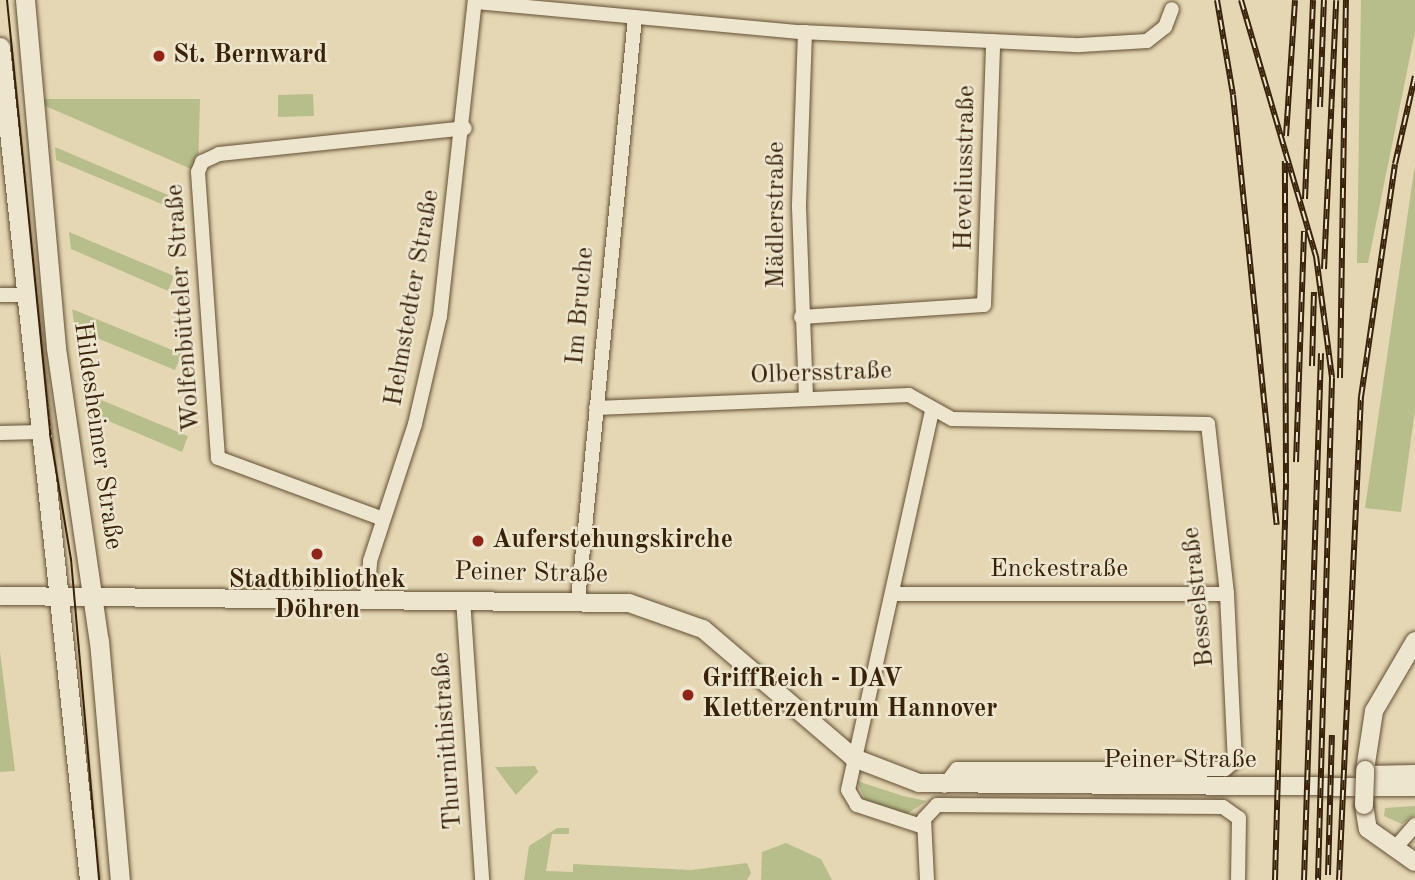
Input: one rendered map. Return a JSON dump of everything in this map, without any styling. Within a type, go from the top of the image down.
[{"type":"main road","name":"Hildesheimer Straße","points":[[26,0],[29,98],[64,428],[94,597],[120,880]]},
{"type":"main road","name":"Hildesheimer Straße","points":[[0,47],[6,158],[26,295],[89,880]]},
{"type":"street","points":[[475,1],[805,32],[993,41],[1147,41],[1165,27],[1172,9]]},
{"type":"street","name":"Helmstedter Straße","points":[[367,598],[383,519],[434,349],[465,128],[475,1]]},
{"type":"street","name":"Im Bruche","points":[[578,600],[635,18]]},
{"type":"street","name":"Mädlerstraße","points":[[805,32],[801,317],[806,398]]},
{"type":"street","name":"Heveliusstraße","points":[[801,317],[974,310],[988,296],[993,41]]},
{"type":"street","name":"Wolfenbütteler Straße","points":[[383,519],[218,458],[198,172],[202,162],[219,154],[465,128]]},
{"type":"street","points":[[0,295],[26,295]]},
{"type":"street","name":"Olbersstraße","points":[[596,408],[909,395],[952,419],[1208,424]]},
{"type":"street","points":[[927,880],[924,827],[851,799],[854,758],[932,410]]},
{"type":"street","name":"Besselstraße","points":[[1208,424],[1227,594],[1236,754],[1231,765]]},
{"type":"street","points":[[0,433],[41,432]]},
{"type":"street","name":"Enckestraße","points":[[892,594],[1227,594]]},
{"type":"street","name":"Peiner Straße","points":[[0,596],[463,598],[629,603],[703,629],[854,758],[891,777],[944,786],[1415,787]]},
{"type":"street","name":"Thurnithistraße","points":[[463,598],[482,880]]},
{"type":"street","points":[[1415,641],[1374,711],[1364,805],[1368,829],[1415,862]]},
{"type":"street","name":"Peiner Straße","points":[[944,786],[957,769],[1231,765]]},
{"type":"street","points":[[1369,772],[1415,772]]},
{"type":"street","name":"Peiner Straße","points":[[924,827],[927,811],[937,805],[1234,811],[1238,880]]},
{"type":"street","points":[[1396,847],[1415,825]]},
{"type":"green space","points":[[1361,0],[1415,0],[1415,32],[1368,263],[1357,263]]},
{"type":"green space","points":[[313,94],[314,116],[278,117],[278,95]]},
{"type":"green space","points":[[44,99],[200,99],[198,172],[43,105]]},
{"type":"green space","points":[[55,147],[168,195],[164,205],[56,160]]},
{"type":"green space","points":[[1415,164],[1415,410],[1401,512],[1365,508]]},
{"type":"green space","points":[[69,232],[174,276],[168,291],[71,249]]},
{"type":"green space","points":[[72,309],[182,354],[175,370],[75,329]]},
{"type":"green space","points":[[82,392],[188,436],[182,452],[85,411]]},
{"type":"green space","points":[[0,652],[15,771],[0,772]]},
{"type":"green space","points":[[535,766],[538,772],[516,795],[495,767]]},
{"type":"green space","points":[[857,781],[927,801],[905,815],[866,802]]},
{"type":"green space","points":[[1415,806],[1415,815],[1402,824],[1384,816],[1385,808]]},
{"type":"green space","points":[[557,828],[569,828],[569,834],[552,834],[546,871],[573,872],[573,864],[691,870],[747,863],[751,873],[747,880],[524,880],[529,846]]},
{"type":"green space","points":[[786,843],[821,859],[832,880],[761,880],[762,852]]},
{"type":"tram line","points":[[7,0],[50,434],[71,559],[99,880]]},
{"type":"railway","points":[[1217,0],[1233,95],[1277,525]]},
{"type":"railway","points":[[1241,0],[1316,256],[1332,378],[1318,880]]},
{"type":"railway","points":[[1286,136],[1295,0]]},
{"type":"railway","points":[[1305,199],[1313,0]]},
{"type":"railway","points":[[1320,107],[1324,0]]},
{"type":"railway","points":[[1324,269],[1336,0]]},
{"type":"railway","points":[[1340,378],[1346,0]]},
{"type":"railway","points":[[1339,880],[1361,397],[1395,164],[1415,76]]},
{"type":"railway","points":[[1275,880],[1286,483],[1285,161]]},
{"type":"railway","points":[[1296,462],[1304,231]]},
{"type":"railway","points":[[1312,366],[1314,292]]},
{"type":"railway","points":[[1304,880],[1321,353]]},
{"type":"railway","points":[[1328,875],[1332,735]]},
{"type":"place","name":"St. Bernward","points":[[159,56]]},
{"type":"place","name":"Auferstehungskirche","points":[[478,541]]},
{"type":"place","name":"Stadtbibliothek Döhren","points":[[317,554]]},
{"type":"place","name":"GriffReich - DAV Kletterzentrum Hannover","points":[[688,695]]}]
